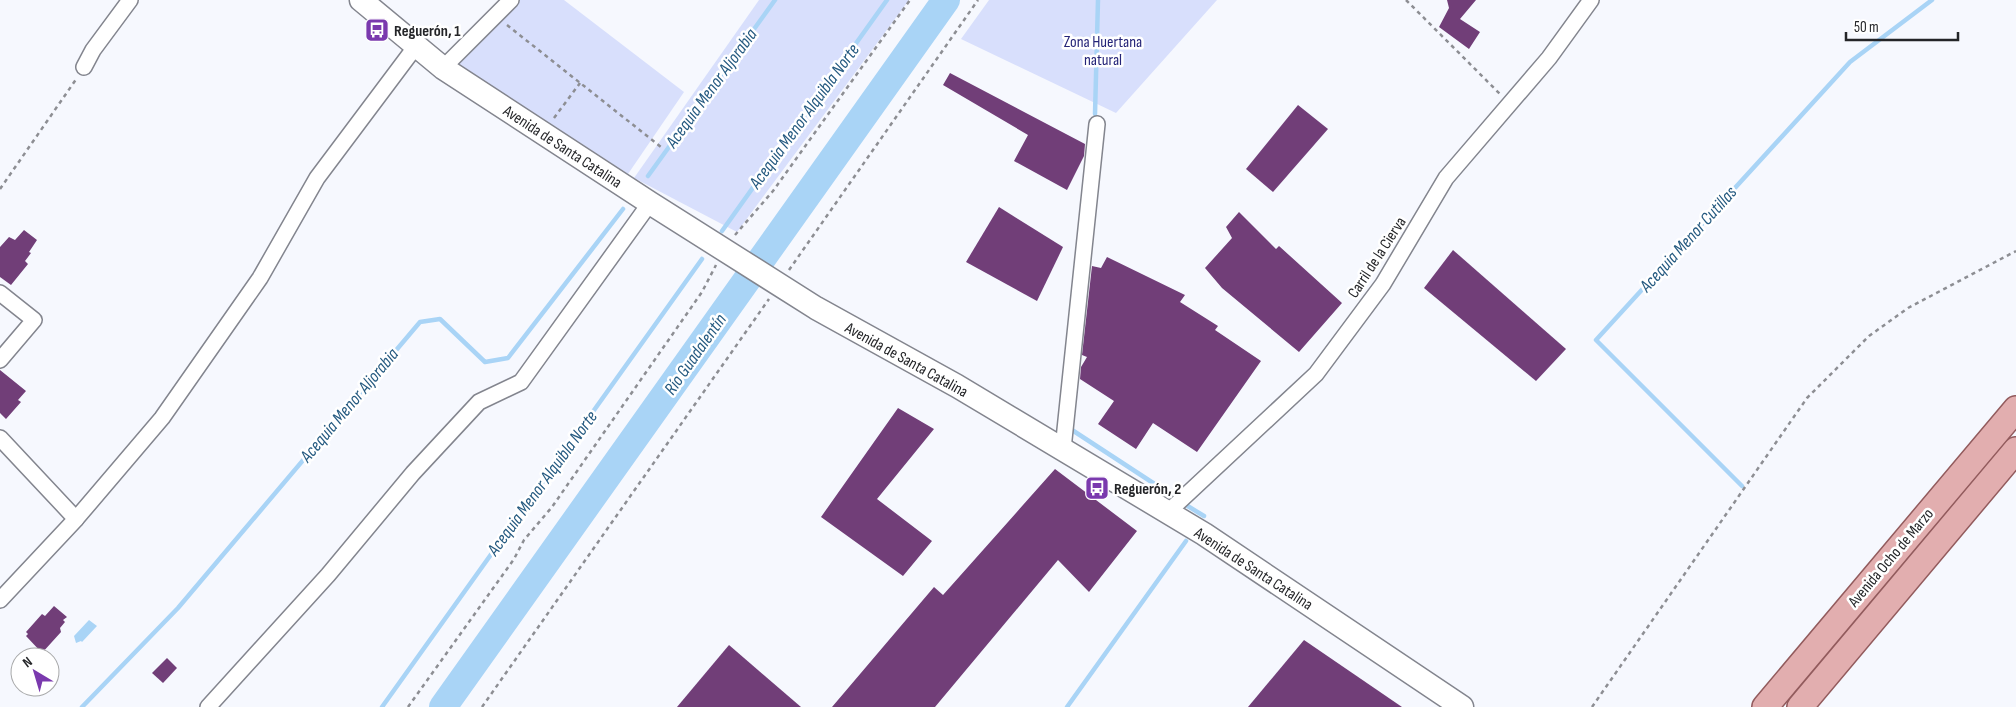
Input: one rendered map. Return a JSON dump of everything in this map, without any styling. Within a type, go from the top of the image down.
[{"type":"main road","name":"Avenida de Santa Catalina","points":[[360,0],[443,68],[650,203],[830,316],[964,390],[1168,512],[1248,562],[1462,707]]},
{"type":"main road","name":"Avenida Ocho de Marzo","points":[[1765,707],[2016,409]]},
{"type":"main road","name":"Avenida Ocho de Marzo","points":[[1800,707],[2016,450]]},
{"type":"street","points":[[84,67],[93,50],[130,0]]},
{"type":"street","points":[[443,68],[511,0]]},
{"type":"street","name":"Carril de la Cierva","points":[[1168,512],[1316,374],[1383,284],[1446,178],[1549,58],[1591,0]]},
{"type":"street","points":[[0,600],[76,519],[162,418],[260,278],[317,178],[416,46]]},
{"type":"street","points":[[1063,449],[1097,124]]},
{"type":"street","points":[[208,707],[328,575],[413,473],[479,402],[521,382],[650,203]]},
{"type":"street","points":[[0,292],[34,320],[0,360]]},
{"type":"street","points":[[0,438],[76,519]]},
{"type":"path","points":[[408,707],[514,559],[524,540],[552,507],[702,292],[712,270],[728,252],[737,232],[772,191],[910,0]]},
{"type":"path","points":[[482,707],[777,283],[978,0]]},
{"type":"path","points":[[1406,0],[1510,104]]},
{"type":"path","points":[[496,16],[660,147]]},
{"type":"path","points":[[0,189],[84,67]]},
{"type":"path","points":[[543,134],[580,83]]},
{"type":"path","points":[[1592,707],[1807,398],[1869,336],[1900,314],[2016,251]]},
{"type":"green space","points":[[518,0],[564,0],[684,92],[628,174],[457,63]]},
{"type":"green space","points":[[759,0],[909,0],[737,232],[634,178]]},
{"type":"green space","name":"Zona Huertana natural","points":[[989,0],[1217,0],[1116,113],[961,39]]},
{"type":"shaded area","points":[[89,620],[97,626],[82,642],[76,643],[74,636]]},
{"type":"building","points":[[1447,0],[1476,0],[1460,19],[1480,32],[1469,49],[1439,27],[1449,8]]},
{"type":"building","points":[[950,73],[1085,144],[1084,156],[1067,190],[1014,161],[1028,135],[943,85]]},
{"type":"building","points":[[1298,105],[1328,129],[1273,192],[1246,169]]},
{"type":"building","points":[[999,207],[1063,247],[1037,301],[966,262]]},
{"type":"building","points":[[1239,212],[1276,249],[1279,246],[1342,303],[1299,352],[1222,288],[1205,268],[1232,238],[1226,227]]},
{"type":"building","points":[[24,230],[37,240],[25,261],[28,264],[11,285],[0,277],[0,247],[9,237],[15,240]]},
{"type":"building","points":[[1453,250],[1566,349],[1536,381],[1424,288]]},
{"type":"building","points":[[1107,257],[1185,295],[1180,302],[1218,326],[1215,330],[1261,361],[1197,452],[1153,423],[1136,449],[1098,424],[1114,401],[1080,379],[1081,367],[1087,357],[1082,355],[1092,266],[1101,268]]},
{"type":"building","points":[[0,370],[26,391],[18,400],[21,402],[6,419],[0,413]]},
{"type":"building","points":[[898,408],[934,429],[877,499],[932,541],[903,576],[821,517]]},
{"type":"building","points":[[1055,469],[1137,531],[1089,592],[1058,560],[935,707],[832,707],[934,587],[943,595]]},
{"type":"building","points":[[54,606],[67,617],[63,620],[65,622],[60,628],[61,632],[47,647],[36,647],[26,636],[28,634],[26,632],[42,614],[45,616]]},
{"type":"building","points":[[1304,640],[1402,707],[1248,707]]},
{"type":"building","points":[[729,645],[801,707],[677,707]]},
{"type":"building","points":[[167,658],[177,668],[163,683],[152,673]]},
{"type":"waterway","name":"Acequia Menor Aljorabia","points":[[648,176],[775,0]]},
{"type":"waterway","name":"Acequia Menor Alquibla Norte","points":[[722,231],[887,0]]},
{"type":"waterway","name":"Río Guadalentín","points":[[443,707],[946,0]]},
{"type":"waterway","points":[[1095,114],[1098,0]]},
{"type":"waterway","name":"Acequia Menor Cutillas","points":[[1742,486],[1596,340],[1850,62],[1932,0]]},
{"type":"waterway","name":"Acequia Menor Aljorabia","points":[[82,707],[178,608],[420,322],[440,319],[485,362],[508,358],[623,209]]},
{"type":"waterway","name":"Acequia Menor Alquibla Norte","points":[[382,707],[702,259]]},
{"type":"waterway","points":[[1069,428],[1173,496]]},
{"type":"waterway","points":[[1186,505],[1204,516]]},
{"type":"waterway","points":[[1067,707],[1186,541]]},
{"type":"place","name":"Reguerón, 1","points":[[377,30]]},
{"type":"place","name":"Reguerón, 2","points":[[1097,488]]}]
